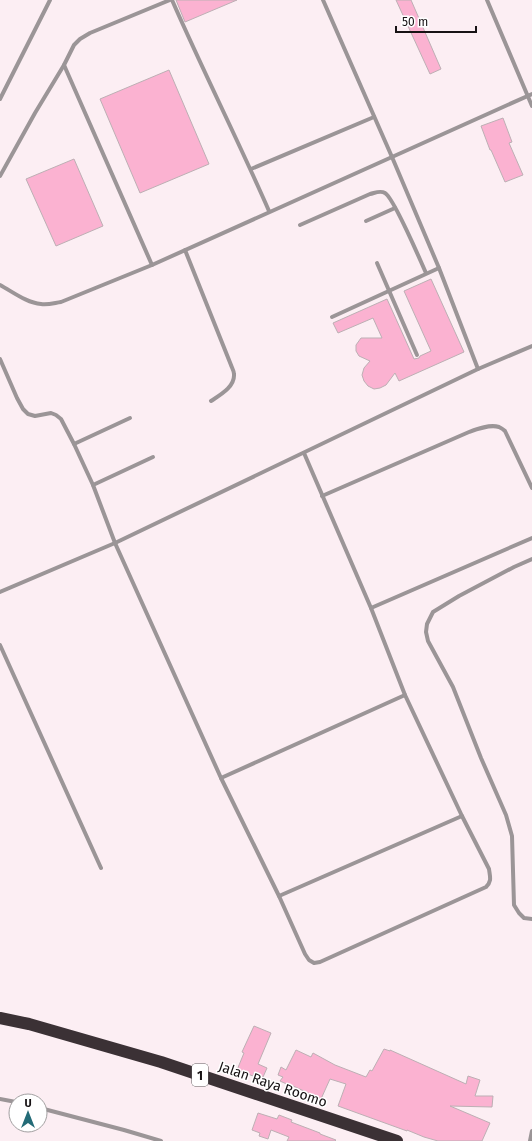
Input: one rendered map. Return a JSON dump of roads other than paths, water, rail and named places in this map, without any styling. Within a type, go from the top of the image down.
[{"type":"highway","name":"Jalan Raya Roomo","points":[[0,1018],[29,1024],[161,1062],[397,1141]]},
{"type":"lane","points":[[0,99],[50,0]]},
{"type":"lane","points":[[0,176],[74,45],[90,33],[171,0],[251,169],[269,212]]},
{"type":"lane","points":[[323,0],[439,268],[478,369]]},
{"type":"lane","points":[[487,0],[532,106]]},
{"type":"lane","points":[[64,65],[152,265]]},
{"type":"lane","points":[[0,285],[30,301],[40,304],[61,302],[152,265],[532,94]]},
{"type":"lane","points":[[251,169],[374,117]]},
{"type":"lane","points":[[300,225],[370,194],[384,192],[389,196],[426,273]]},
{"type":"lane","points":[[366,221],[395,208]]},
{"type":"lane","points":[[185,250],[234,375],[232,384],[211,401]]},
{"type":"lane","points":[[377,263],[417,355]]},
{"type":"lane","points":[[332,317],[439,268]]},
{"type":"lane","points":[[0,592],[115,543],[478,369],[532,346]]},
{"type":"lane","points":[[0,359],[23,409],[28,414],[35,416],[51,413],[56,415],[61,419],[74,444],[93,485],[115,543],[221,778],[279,896],[305,954],[309,960],[314,963],[320,962],[486,887],[490,883],[490,877],[489,869],[462,816],[405,695],[371,608],[304,453]]},
{"type":"lane","points":[[74,444],[130,418]]},
{"type":"lane","points":[[322,496],[469,432],[491,426],[499,427],[505,431],[532,488]]},
{"type":"lane","points":[[93,485],[153,457]]},
{"type":"lane","points":[[371,608],[532,538]]},
{"type":"lane","points":[[532,559],[459,596],[433,612],[426,624],[426,632],[428,641],[453,687],[481,758],[506,815],[512,836],[514,905],[524,918],[532,918]]},
{"type":"lane","points":[[0,645],[101,868]]},
{"type":"lane","points":[[221,778],[405,695]]},
{"type":"lane","points":[[279,896],[462,816]]},
{"type":"lane","points":[[48,1110],[161,1141]]},
{"type":"lane","points":[[530,1141],[532,1131]]}]
